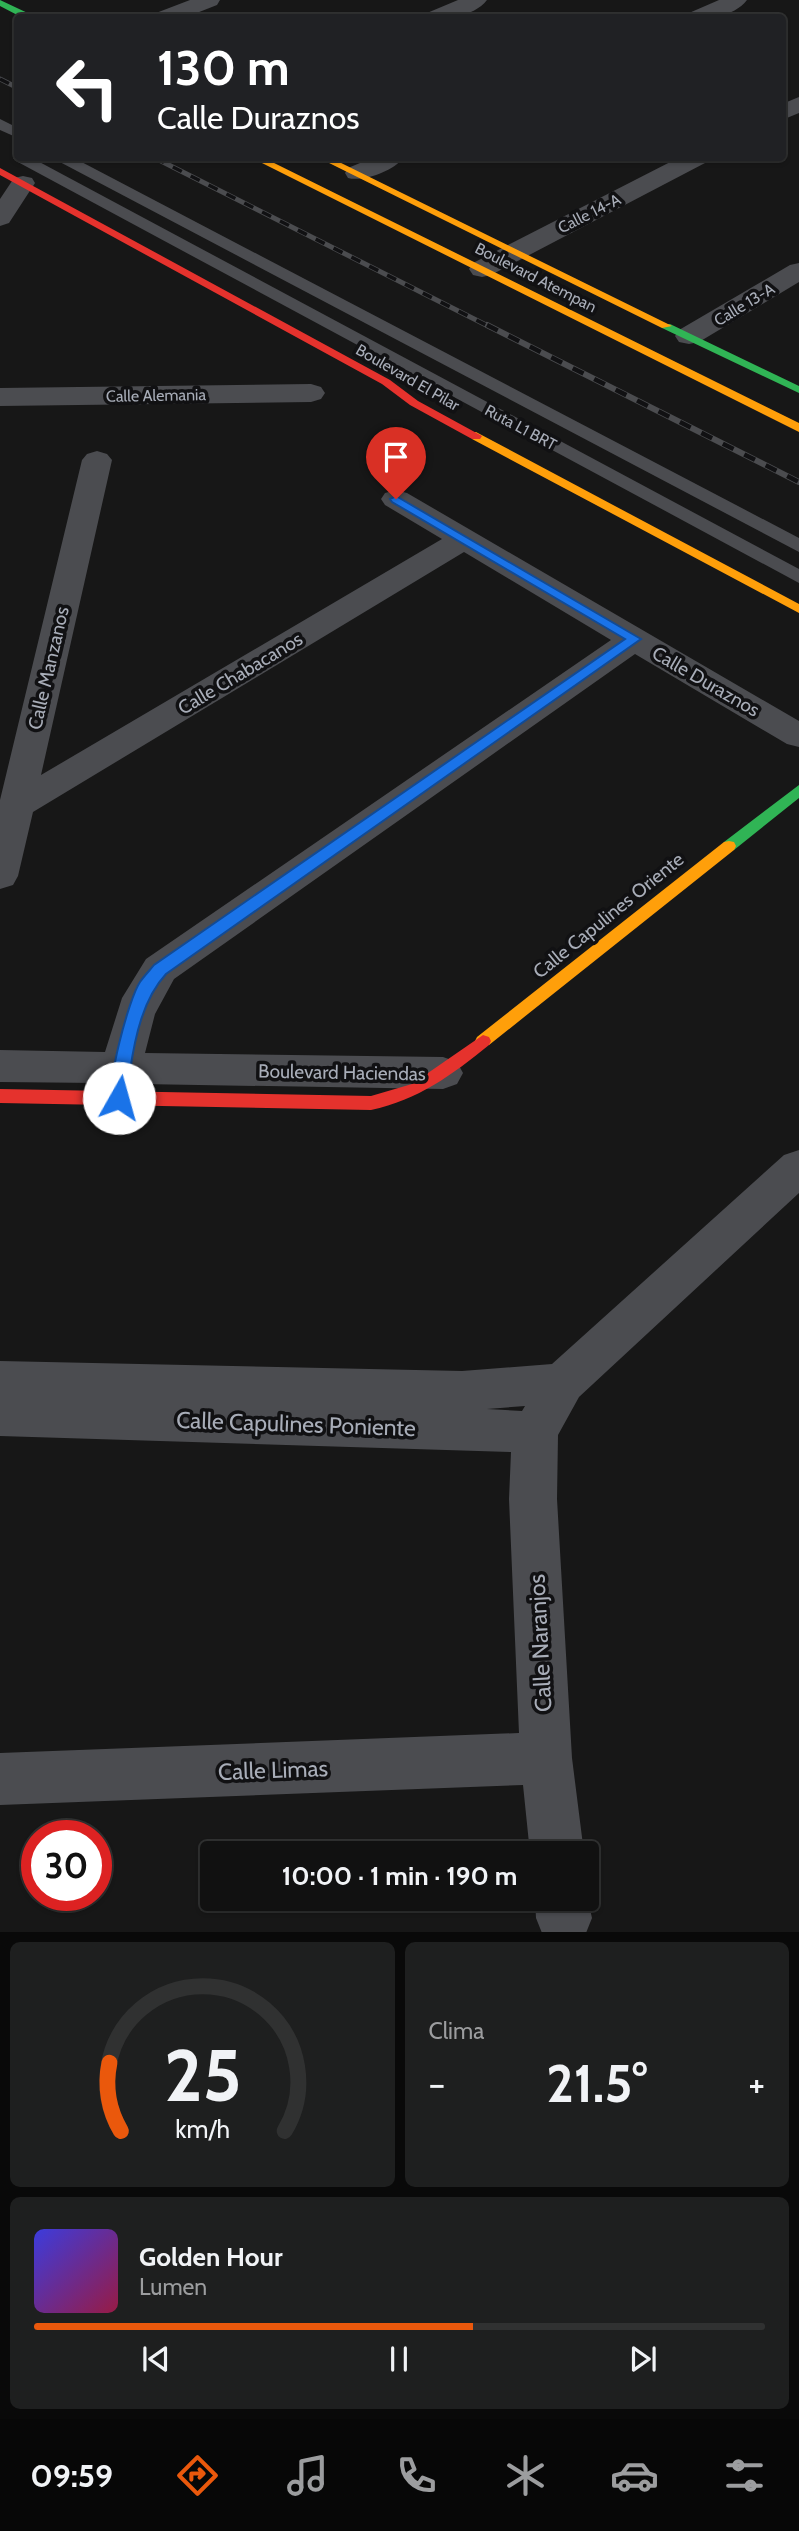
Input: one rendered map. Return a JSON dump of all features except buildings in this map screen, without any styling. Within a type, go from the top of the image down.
[{"type":"street","points":[[174,14],[209,0]]},
{"type":"street","points":[[444,14],[476,0]]},
{"type":"street","points":[[706,14],[736,0]]},
{"type":"street","points":[[0,3],[23,14]]},
{"type":"street","name":"Boulevard Atempan","points":[[263,161],[799,428]]},
{"type":"street","name":"Boulevard Atempan","points":[[331,161],[512,253],[799,390]]},
{"type":"street","points":[[357,173],[384,161]]},
{"type":"street","name":"Calle 14-A","points":[[482,269],[690,161]]},
{"type":"street","points":[[0,218],[13,169]]},
{"type":"street","name":"Boulevard El Pilar","points":[[13,169],[386,383],[414,402],[799,609]]},
{"type":"street","name":"Calle 13-A","points":[[689,336],[799,271]]},
{"type":"street","name":"Calle Alemania","points":[[0,397],[312,393]]},
{"type":"street","name":"Calle Manzanos","points":[[0,876],[97,460]]},
{"type":"street","name":"Calle Duraznos","points":[[396,499],[799,736]]},
{"type":"street","name":"Calle Chabacanos","points":[[16,806],[464,539]]},
{"type":"street","points":[[120,1083],[143,991],[168,962],[634,639]]},
{"type":"street","name":"Calle Capulines Oriente","points":[[443,1073],[799,790]]},
{"type":"street","name":"Boulevard Haciendas","points":[[0,1066],[120,1083]]},
{"type":"street","name":"Boulevard Haciendas","points":[[0,1096],[120,1083],[443,1073]]},
{"type":"street","points":[[535,1432],[563,1383],[799,1167]]},
{"type":"street","name":"Calle Capulines Poniente","points":[[0,1381],[462,1391],[563,1383]]},
{"type":"street","name":"Calle Capulines Poniente","points":[[0,1415],[535,1432]]},
{"type":"street","name":"Calle Naranjos","points":[[535,1432],[533,1499],[546,1758],[556,1841]]},
{"type":"street","name":"Calle Limas","points":[[0,1779],[546,1758]]},
{"type":"lane","name":"Ruta L1 BRT","points":[[69,161],[799,546]]},
{"type":"lane","name":"Ruta L1 BRT","points":[[13,169],[799,577]]},
{"type":"railway","points":[[0,79],[14,86]]},
{"type":"railway","points":[[161,161],[490,327]]},
{"type":"railway","points":[[487,325],[799,482]]},
{"type":"traffic: fast","points":[[0,3],[23,14]]},
{"type":"traffic: fast","points":[[666,326],[799,390]]},
{"type":"traffic: fast","points":[[729,846],[799,790]]},
{"type":"traffic: slow","points":[[263,161],[799,428]]},
{"type":"traffic: slow","points":[[330,161],[666,326]]},
{"type":"traffic: slow","points":[[476,436],[799,609]]},
{"type":"traffic: slow","points":[[483,1041],[729,846]]},
{"type":"traffic: jam","points":[[0,171],[386,382],[414,403],[476,436]]},
{"type":"traffic: jam","points":[[0,1096],[371,1103],[388,1100],[417,1088],[483,1041]]},
{"type":"route","points":[[119,1098],[122,1068],[136,1010],[146,985],[160,969],[634,639],[396,499]]}]
